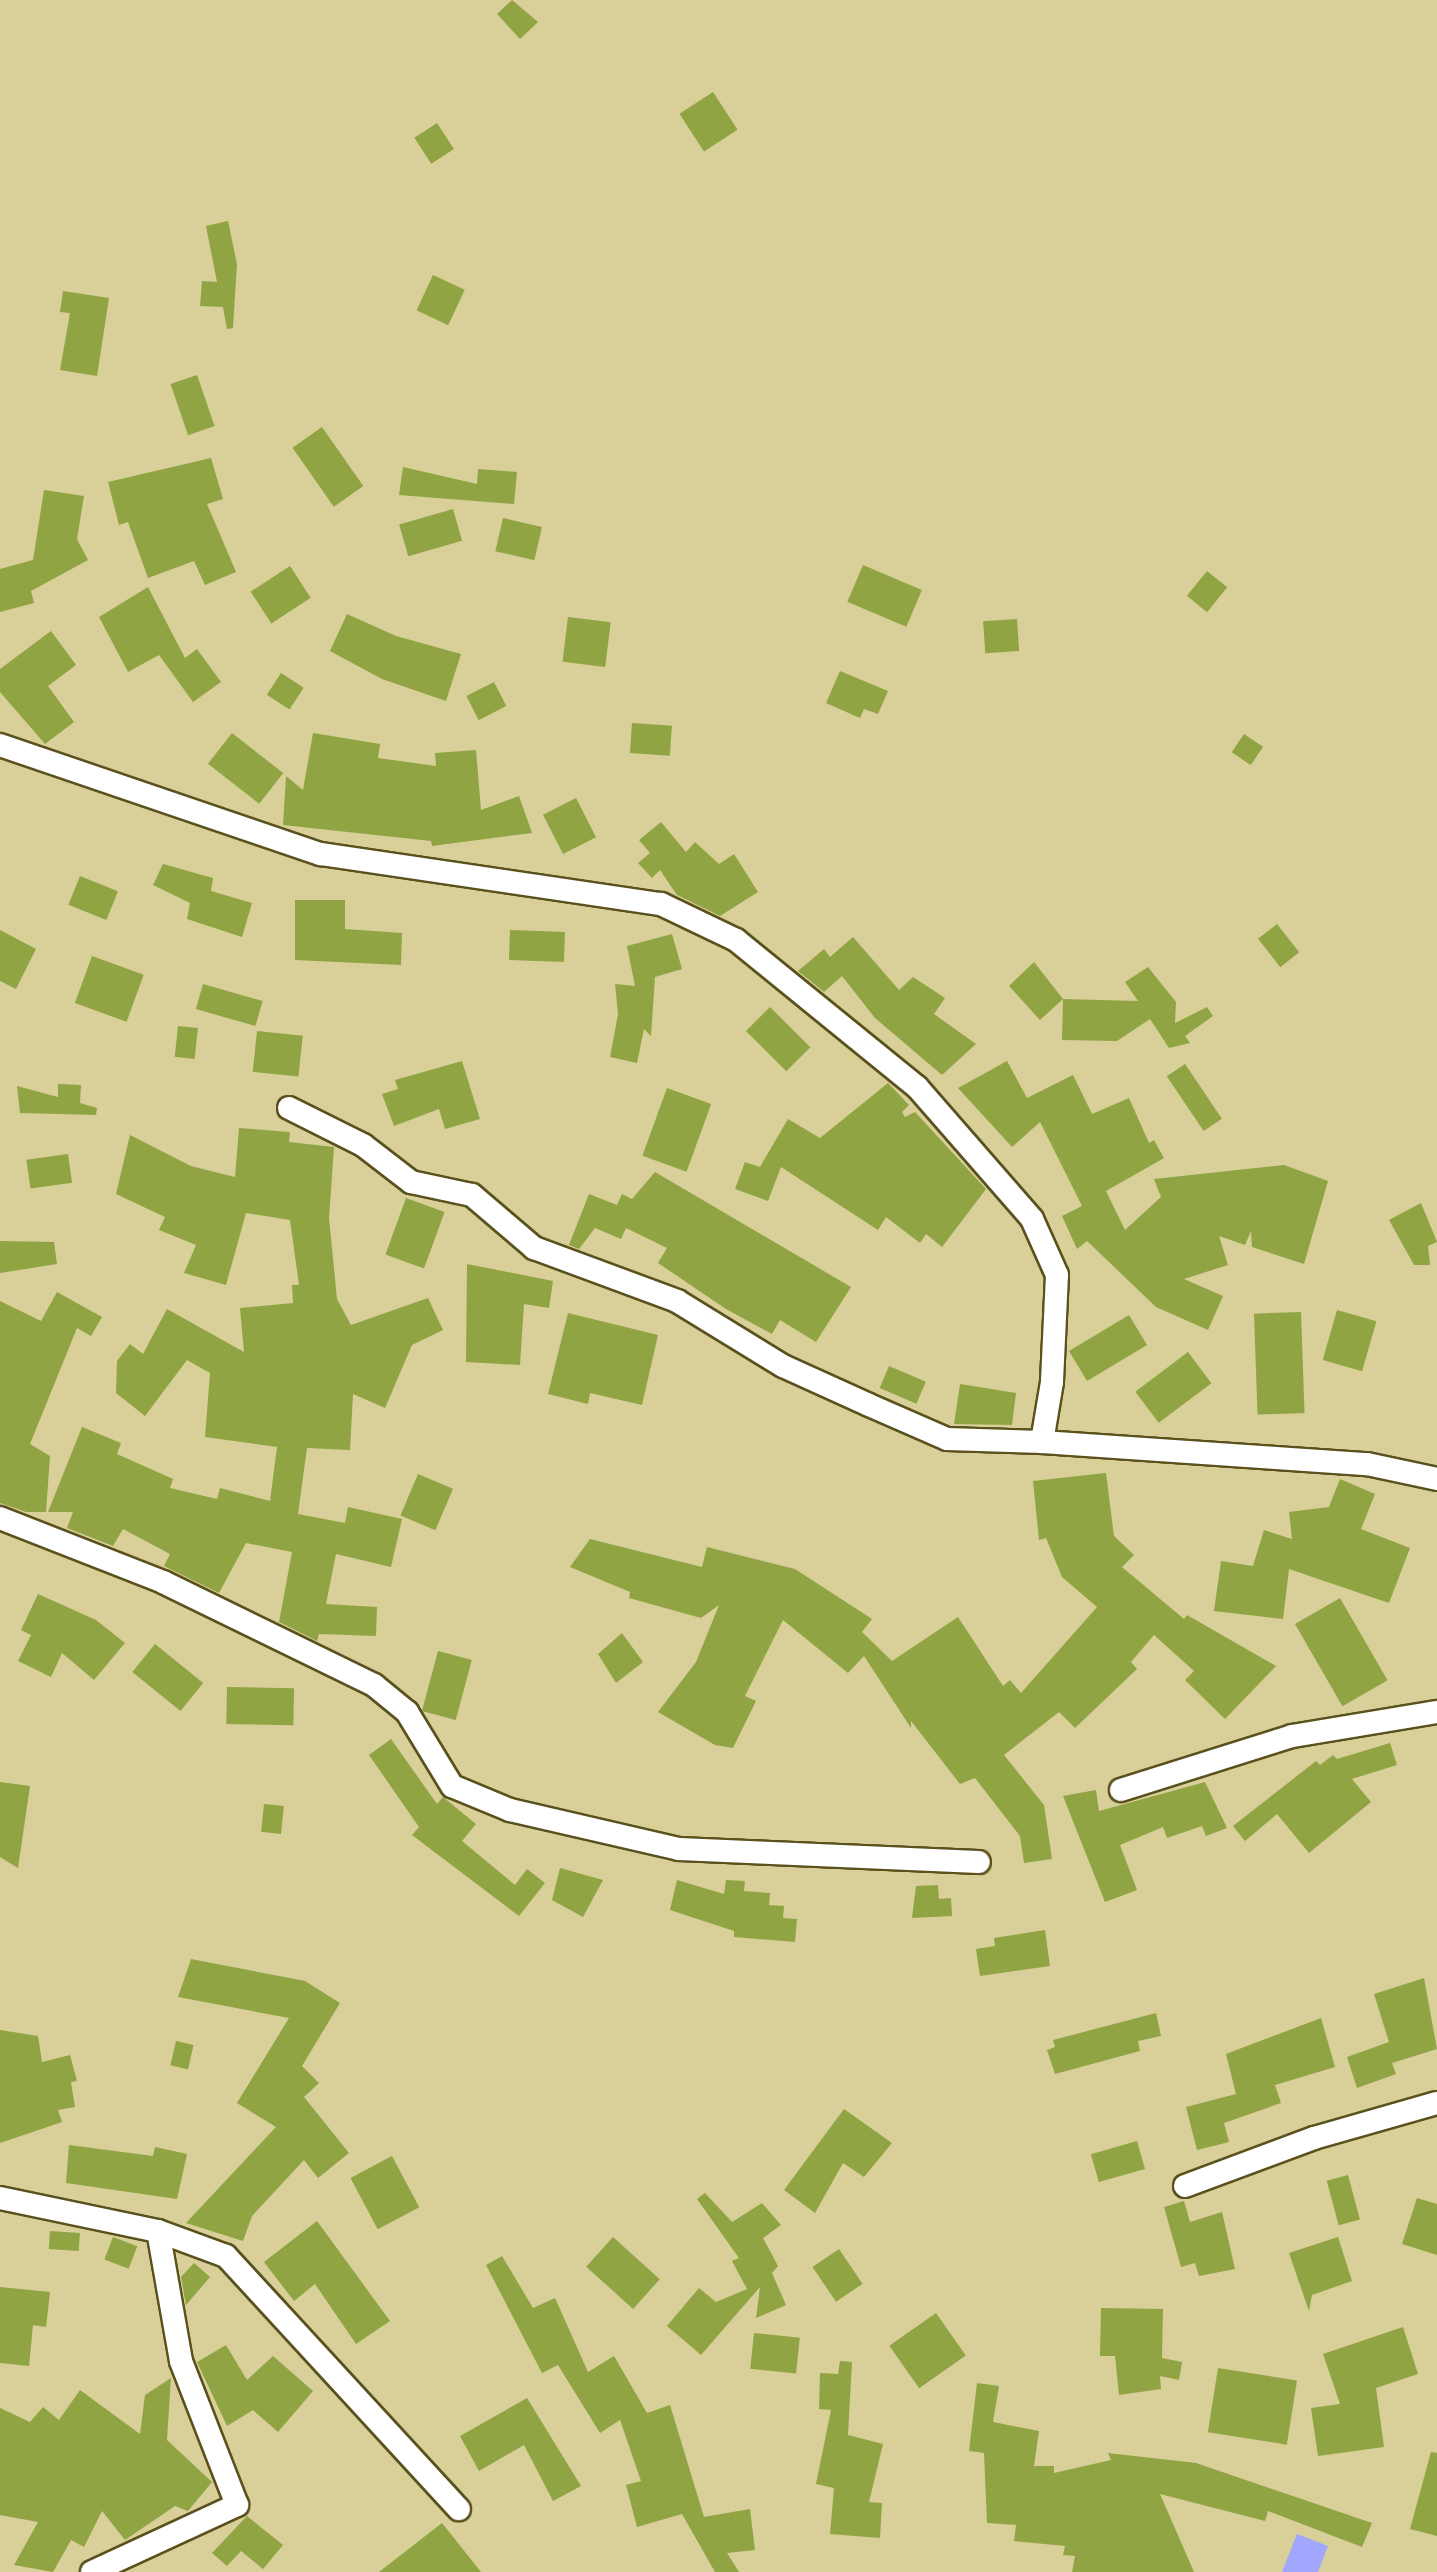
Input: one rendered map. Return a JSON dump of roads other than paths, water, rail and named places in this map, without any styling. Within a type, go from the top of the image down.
[{"type":"street","points":[[0,744],[321,854],[662,904],[736,940],[918,1087],[1032,1219],[1057,1275],[1052,1382],[1042,1442]]},
{"type":"street","points":[[289,1108],[363,1146],[411,1182],[472,1195],[534,1248],[677,1301],[783,1366],[946,1439],[1367,1464],[1437,1479]]},
{"type":"street","points":[[0,1518],[163,1582],[374,1684],[407,1712],[452,1786],[510,1810],[679,1849],[979,1862]]},
{"type":"street","points":[[1121,1790],[1292,1736],[1437,1712]]},
{"type":"street","points":[[1186,2186],[1314,2138],[1437,2103]]},
{"type":"street","points":[[0,2198],[158,2231],[242,2268],[459,2509]]},
{"type":"street","points":[[92,2572],[237,2506],[182,2362],[158,2231]]},
{"type":"water","points":[[1297,2534],[1328,2546],[1318,2572],[1282,2572]]}]
